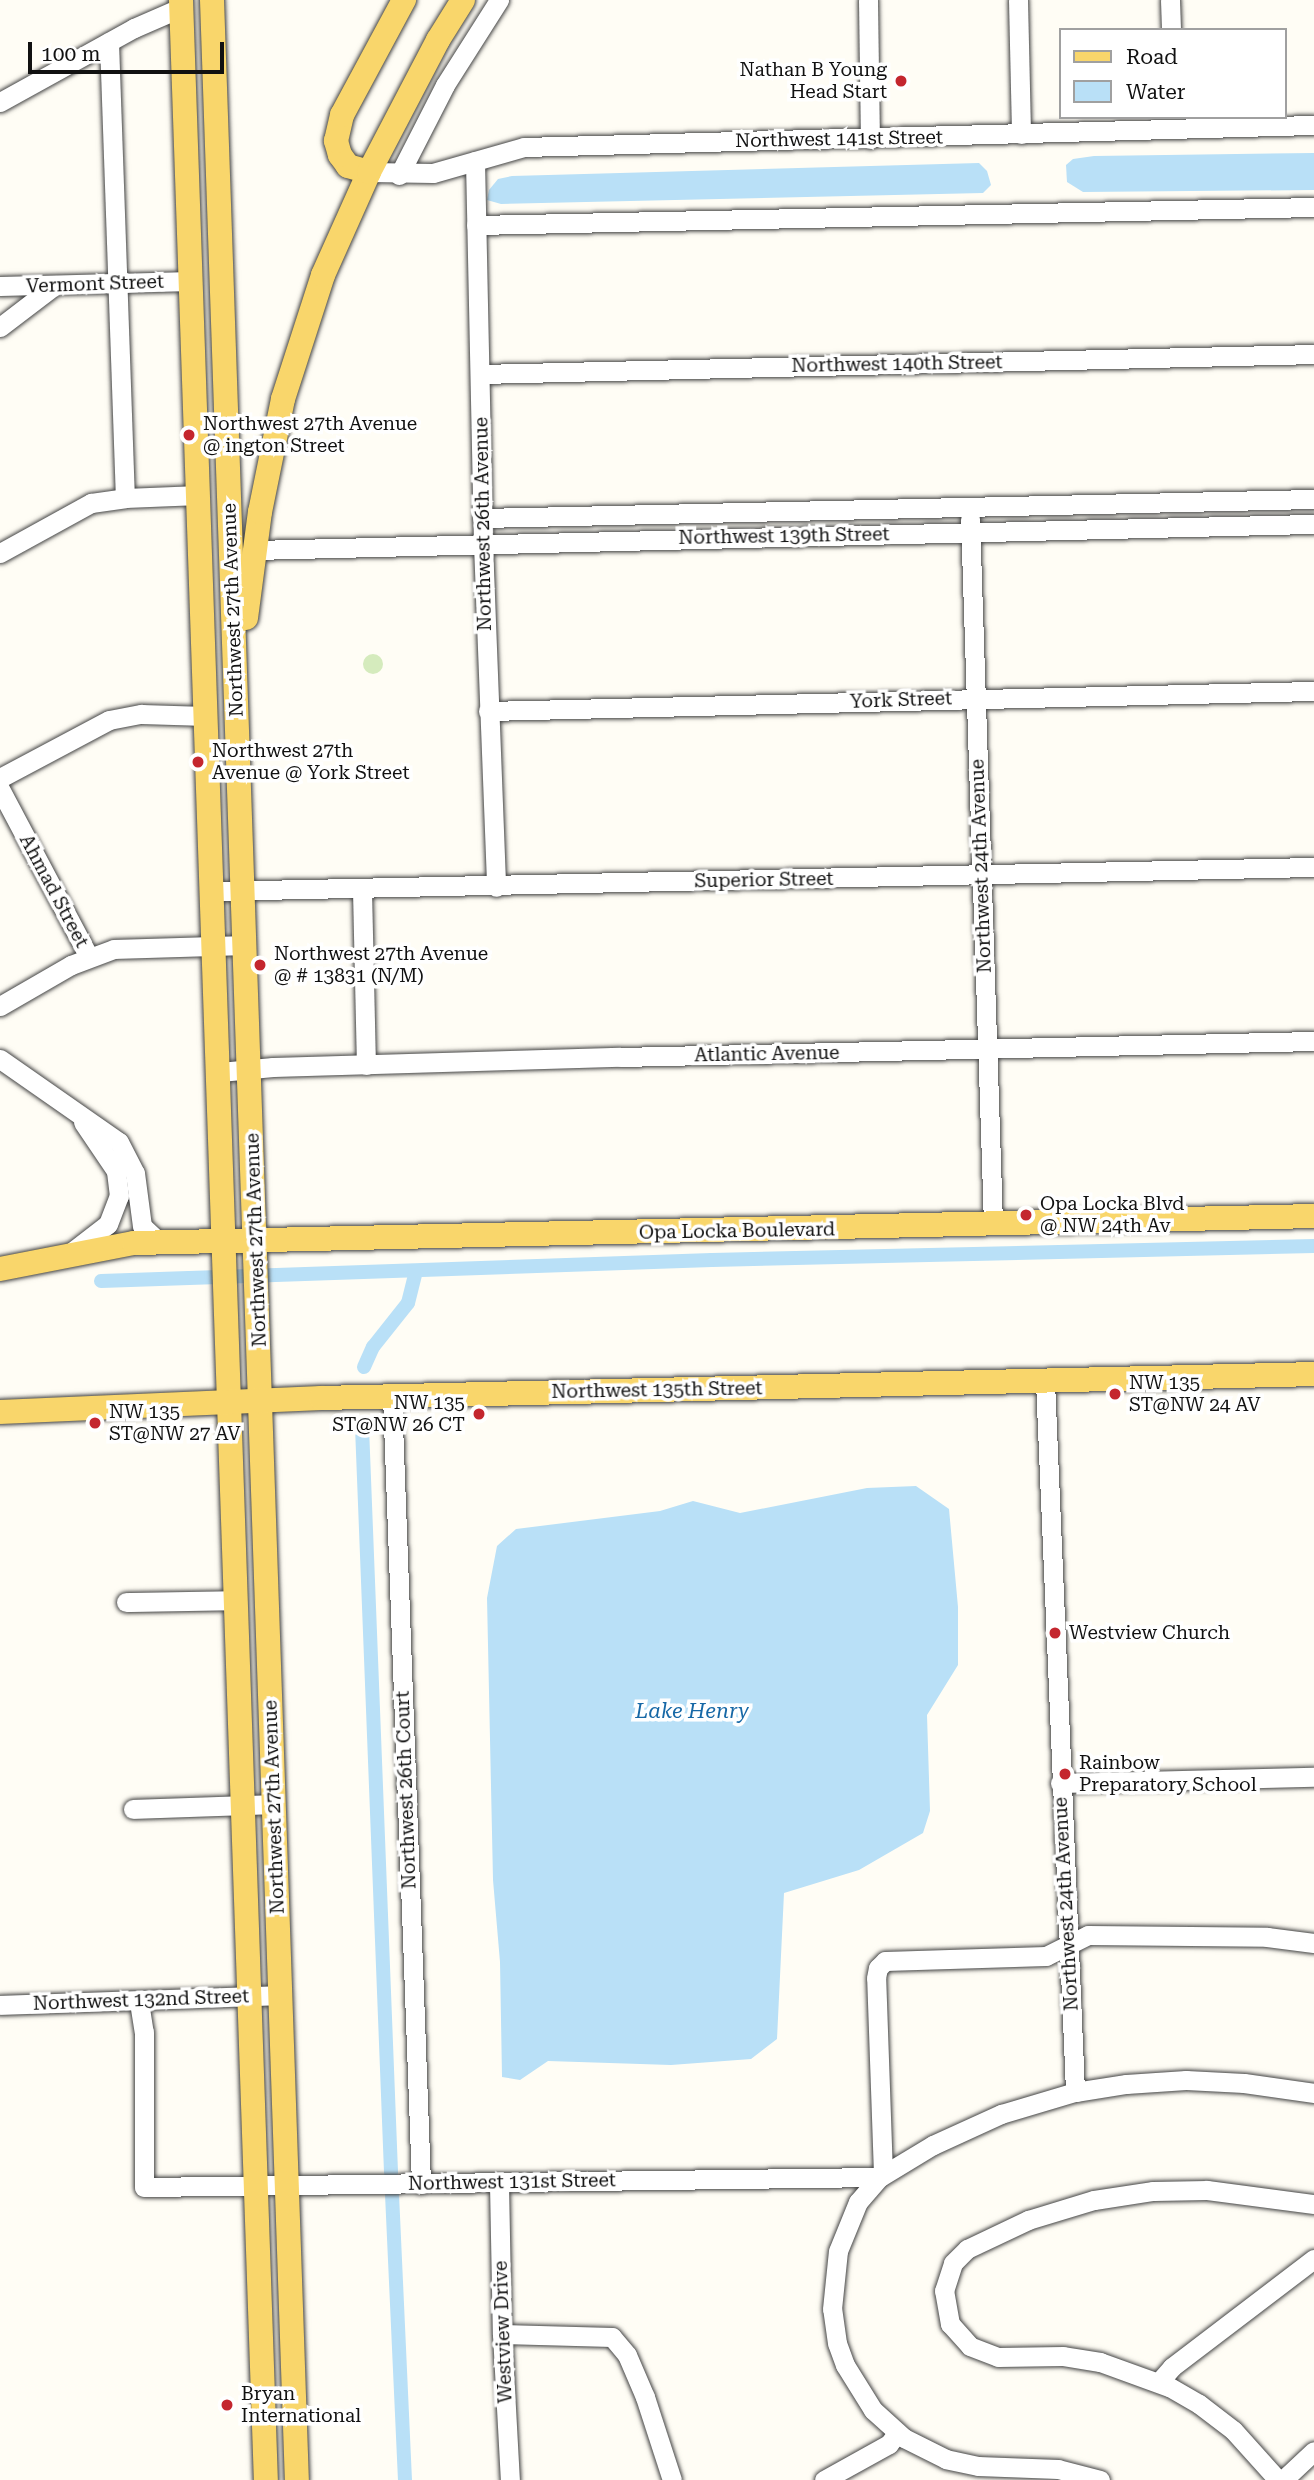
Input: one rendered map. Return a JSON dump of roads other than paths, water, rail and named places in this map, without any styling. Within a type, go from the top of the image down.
[{"type":"main road","name":"Northwest 27th Avenue","points":[[212,0],[297,2480]]},
{"type":"main road","points":[[369,172],[348,166],[340,155],[336,141],[342,115],[404,0]]},
{"type":"main road","points":[[236,666],[245,635],[254,550],[283,399],[323,275],[369,172],[438,40],[463,0]]},
{"type":"main road","name":"Northwest 27th Avenue","points":[[185,2],[191,281],[266,2480]]},
{"type":"main road","points":[[193,336],[212,374],[225,380]]},
{"type":"main road","points":[[195,392],[212,404],[227,429]]},
{"type":"main road","name":"Opa Locka Boulevard","points":[[6,1271],[69,1254],[159,1242],[256,1249],[1314,1216]]},
{"type":"main road","name":"Northwest 135th Street","points":[[0,1412],[261,1399],[1314,1374]]},
{"type":"street","points":[[399,175],[445,85],[499,0]]},
{"type":"street","points":[[868,0],[870,138]]},
{"type":"street","points":[[1018,0],[1021,134]]},
{"type":"street","points":[[1170,0],[1171,28]]},
{"type":"street","points":[[0,102],[185,2]]},
{"type":"street","points":[[109,42],[125,498]]},
{"type":"street","name":"Northwest 141st Street","points":[[369,172],[399,175],[433,173],[524,146],[1021,134],[1174,122],[1314,125]]},
{"type":"street","name":"Northwest 26th Avenue","points":[[475,161],[482,518],[496,887]]},
{"type":"street","points":[[476,225],[1314,207]]},
{"type":"street","name":"Vermont Street","points":[[0,286],[191,281]]},
{"type":"street","points":[[0,327],[55,285]]},
{"type":"street","name":"Northwest 140th Street","points":[[480,374],[1314,354]]},
{"type":"street","points":[[0,553],[91,503],[125,498],[199,495]]},
{"type":"street","name":"Northwest 139th Street","points":[[482,518],[1314,499]]},
{"type":"street","name":"Northwest 24th Avenue","points":[[970,507],[993,1224]]},
{"type":"street","points":[[741,512],[741,537]]},
{"type":"street","name":"Northwest 139th Street","points":[[254,550],[1314,524]]},
{"type":"street","name":"York Street","points":[[488,711],[1314,691]]},
{"type":"street","points":[[0,778],[109,720],[141,714],[206,716]]},
{"type":"street","name":"Ahmad Street","points":[[0,789],[89,957]]},
{"type":"street","name":"Superior Street","points":[[213,891],[362,890],[1314,867]]},
{"type":"street","points":[[362,890],[366,1065]]},
{"type":"street","points":[[0,1006],[89,957],[140,947],[245,945]]},
{"type":"street","name":"Atlantic Avenue","points":[[219,1072],[366,1065],[1314,1041]]},
{"type":"street","points":[[0,1059],[78,1115],[104,1130],[123,1149],[135,1172],[142,1226],[159,1242]]},
{"type":"street","points":[[69,1254],[108,1224],[119,1196],[116,1171],[78,1115]]},
{"type":"street","name":"Northwest 24th Avenue","points":[[1045,1381],[1075,2092]]},
{"type":"street","name":"Northwest 26th Court","points":[[392,1396],[421,2184]]},
{"type":"street","points":[[126,1602],[236,1600]]},
{"type":"street","points":[[1060,1783],[1314,1777]]},
{"type":"street","points":[[133,1809],[274,1804]]},
{"type":"street","points":[[881,2175],[876,1982],[881,1965],[892,1959],[1046,1956],[1088,1935],[1267,1937],[1314,1943]]},
{"type":"street","name":"Northwest 132nd Street","points":[[0,2006],[281,1995]]},
{"type":"street","name":"Northwest 131st Street","points":[[139,2001],[144,2032],[144,2187],[499,2184],[881,2175]]},
{"type":"street","points":[[1100,2480],[1058,2469],[978,2466],[953,2461],[918,2447],[897,2433],[868,2404],[849,2374],[837,2343],[832,2309],[834,2269],[842,2237],[861,2198],[881,2175],[925,2148],[982,2122],[1075,2092],[1126,2084],[1186,2080],[1244,2083],[1314,2092]]},
{"type":"street","name":"Westview Drive","points":[[499,2184],[502,2334],[510,2480]]},
{"type":"street","points":[[1314,2204],[1207,2190],[1153,2191],[1115,2196],[1064,2208],[1015,2225],[967,2249],[953,2263],[945,2283],[944,2308],[956,2333],[970,2346],[998,2357],[1063,2357],[1100,2362],[1158,2382],[1199,2404],[1227,2426],[1280,2480],[1314,2451]]},
{"type":"street","points":[[1158,2382],[1172,2367],[1314,2259]]},
{"type":"street","points":[[502,2334],[612,2337],[627,2355],[645,2397],[672,2480]]},
{"type":"street","points":[[824,2480],[889,2444],[897,2433]]},
{"type":"water","points":[[1314,153],[1314,190],[1083,192],[1067,182],[1066,165],[1073,159],[1094,156]]},
{"type":"water","points":[[979,163],[987,171],[991,185],[983,193],[501,204],[487,200],[489,190],[498,179],[512,176]]},
{"type":"water","name":"Lake Henry","points":[[916,1486],[949,1509],[958,1607],[958,1665],[927,1715],[930,1811],[923,1833],[859,1870],[784,1893],[777,2039],[751,2059],[671,2065],[548,2061],[520,2080],[502,2077],[500,1962],[493,1880],[487,1598],[497,1546],[516,1529],[660,1511],[693,1501],[740,1513],[867,1488]]},
{"type":"waterway","points":[[101,1281],[712,1260],[1314,1246]]},
{"type":"waterway","points":[[364,1367],[373,1347],[408,1303],[416,1271]]},
{"type":"waterway","points":[[362,1427],[391,2172]]},
{"type":"waterway","points":[[392,2194],[405,2480]]},
{"type":"place","name":"Nathan B Young Head Start","points":[[901,81]]},
{"type":"place","name":"Northwest 27th Avenue @ ington Street","points":[[189,435]]},
{"type":"place","name":"Northwest 27th Avenue @ York Street","points":[[198,762]]},
{"type":"place","name":"Northwest 27th Avenue @ # 13831 (N/M)","points":[[260,965]]},
{"type":"place","name":"Opa Locka Blvd @ NW 24th Av","points":[[1026,1215]]},
{"type":"place","name":"NW 135 ST@NW 24 AV","points":[[1115,1394]]},
{"type":"place","name":"NW 135 ST@NW 26 CT","points":[[479,1414]]},
{"type":"place","name":"NW 135 ST@NW 27 AV","points":[[95,1423]]},
{"type":"place","name":"Westview Church","points":[[1055,1633]]},
{"type":"place","name":"Rainbow Preparatory School","points":[[1065,1774]]},
{"type":"place","name":"Bryan International","points":[[227,2405]]}]
